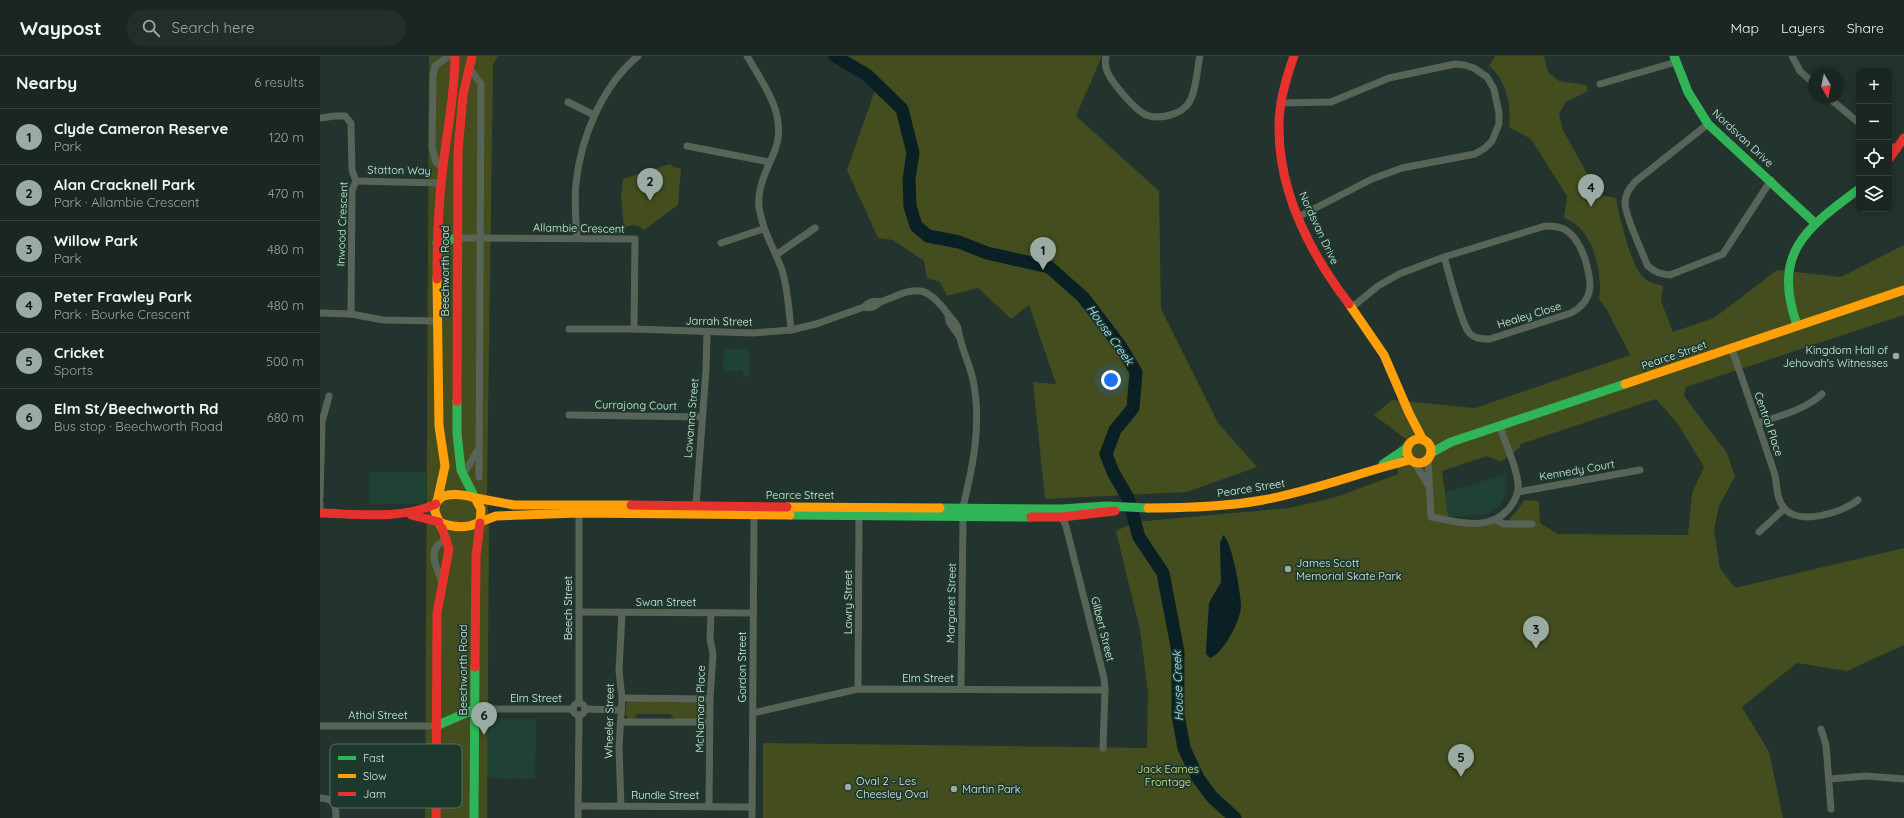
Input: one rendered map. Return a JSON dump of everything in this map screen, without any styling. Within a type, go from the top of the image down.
[{"type":"main road","name":"Beechworth Road","points":[[436,503],[443,481],[445,466],[439,426],[437,243],[441,183],[455,80],[455,56]]},
{"type":"main road","name":"Beechworth Road","points":[[472,56],[464,95],[458,152],[457,433],[462,475],[475,498]]},
{"type":"main road","name":"Nordsvan Drive","points":[[1294,56],[1280,103],[1278,132],[1282,165],[1288,192],[1319,261],[1380,348],[1397,381],[1410,414],[1425,441]]},
{"type":"main road","name":"Nordsvan Drive","points":[[1675,59],[1683,84],[1695,107],[1708,124],[1816,223]]},
{"type":"main road","points":[[1893,147],[1904,138]]},
{"type":"main road","points":[[1800,324],[1788,280],[1790,262],[1796,247],[1804,234],[1856,191]]},
{"type":"main road","points":[[437,243],[457,238]]},
{"type":"main road","name":"Pearce Street","points":[[1429,456],[1451,442],[1500,427],[1731,347],[1904,290]]},
{"type":"main road","name":"Nordsvan Drive","points":[[1409,445],[1410,414]]},
{"type":"main road","points":[[1416,439],[1425,441],[1429,445],[1429,456],[1422,463],[1412,461],[1407,455],[1409,445],[1416,439]]},
{"type":"main road","name":"Pearce Street","points":[[1425,441],[1451,442]]},
{"type":"main road","name":"Pearce Street","points":[[1378,467],[1409,445]]},
{"type":"main road","name":"Pearce Street","points":[[754,512],[1062,513],[1112,512],[1125,508],[1218,506],[1266,499],[1318,487],[1378,467],[1412,461]]},
{"type":"main road","points":[[320,513],[405,513],[422,511],[436,503],[442,496],[449,494],[460,494],[475,498],[481,509],[480,522],[462,528],[405,513]]},
{"type":"main road","name":"Pearce Street","points":[[475,498],[501,504],[579,509],[696,510],[859,515],[963,512]]},
{"type":"main road","points":[[436,503],[435,513],[447,538],[448,556],[437,613],[436,744]]},
{"type":"main road","name":"Pearce Street","points":[[480,522],[496,516],[579,509]]},
{"type":"main road","name":"Beechworth Road","points":[[474,818],[476,556],[480,522]]},
{"type":"main road","points":[[436,726],[475,709]]},
{"type":"street","points":[[443,168],[436,162],[432,148],[433,76],[435,66],[449,56]]},
{"type":"street","points":[[577,238],[576,184],[584,144],[594,115],[614,84],[638,56]]},
{"type":"street","points":[[747,56],[769,94],[779,119],[778,140],[763,180],[759,204],[763,229],[776,255],[786,286],[791,330]]},
{"type":"street","points":[[1106,56],[1106,69],[1111,78],[1135,108],[1152,116],[1173,114],[1188,105],[1192,96],[1200,56]]},
{"type":"street","points":[[1792,56],[1800,71],[1808,78]]},
{"type":"street","points":[[1600,84],[1675,59]]},
{"type":"street","points":[[1280,103],[1331,102],[1389,78],[1454,64],[1474,68],[1487,77],[1494,89],[1499,113],[1499,124],[1492,141],[1485,148],[1475,154],[1402,168],[1372,179],[1298,217]]},
{"type":"street","points":[[470,69],[481,84],[479,478]]},
{"type":"street","points":[[568,102],[594,115]]},
{"type":"street","points":[[1836,104],[1856,120]]},
{"type":"street","name":"Inwood Crescent","points":[[320,118],[345,116],[351,123],[352,170],[356,181],[352,190],[351,314]]},
{"type":"street","points":[[1708,124],[1636,181],[1626,197],[1625,203],[1628,215],[1647,265],[1651,269],[1661,274],[1670,275],[1723,254],[1770,180]]},
{"type":"street","points":[[687,146],[769,162]]},
{"type":"street","name":"Statton Way","points":[[356,181],[441,183]]},
{"type":"street","name":"Healey Close","points":[[1351,308],[1378,286],[1399,274],[1444,257],[1545,226],[1559,227],[1570,234],[1582,251],[1590,276],[1590,288],[1582,306],[1571,313],[1490,339],[1476,338],[1469,332],[1464,321],[1444,257]]},
{"type":"street","points":[[776,255],[815,228]]},
{"type":"street","points":[[721,243],[763,229]]},
{"type":"street","name":"Allambie Crescent","points":[[457,238],[635,239],[634,329]]},
{"type":"street","name":"Jarrah Street","points":[[569,329],[634,329],[753,333],[791,330],[816,324],[864,307],[867,303],[876,300],[880,302],[908,292],[923,291],[934,296],[948,314],[949,322],[959,336],[969,364],[976,402],[976,440],[963,512]]},
{"type":"street","points":[[320,313],[351,314],[383,320],[438,321]]},
{"type":"street","name":"Lowanna Street","points":[[696,510],[707,332]]},
{"type":"street","name":"Central Place","points":[[1731,347],[1775,474],[1779,500],[1784,508]]},
{"type":"street","points":[[1758,423],[1803,407],[1814,402],[1822,394]]},
{"type":"street","points":[[320,497],[322,422],[329,396]]},
{"type":"street","name":"Currajong Court","points":[[569,415],[702,417]]},
{"type":"street","points":[[1429,456],[1431,517],[1450,522],[1473,524],[1486,523],[1496,520],[1507,512],[1518,492],[1517,477],[1500,427]]},
{"type":"street","points":[[462,475],[479,448]]},
{"type":"street","points":[[1412,461],[1429,487]]},
{"type":"street","name":"Kennedy Court","points":[[1518,492],[1640,470]]},
{"type":"street","points":[[1759,532],[1784,508],[1794,516],[1806,518],[1846,509],[1858,500]]},
{"type":"street","points":[[320,502],[320,513]]},
{"type":"street","name":"Beech Street","points":[[579,509],[579,703]]},
{"type":"street","name":"Gordon Street","points":[[752,818],[754,512]]},
{"type":"street","name":"Margaret Street","points":[[961,689],[963,512]]},
{"type":"street","name":"Gilbert Street","points":[[1062,513],[1104,678],[1104,748]]},
{"type":"street","name":"Lawry Street","points":[[858,689],[859,515]]},
{"type":"street","points":[[1496,520],[1504,524],[1532,524]]},
{"type":"street","points":[[442,582],[435,566],[435,550],[436,547],[447,538]]},
{"type":"street","name":"Swan Street","points":[[579,612],[753,613]]},
{"type":"street","name":"Wheeler Street","points":[[621,806],[619,747],[622,722],[622,698],[619,671],[622,612]]},
{"type":"street","name":"McNamara Place","points":[[709,806],[709,722],[712,654],[710,639],[710,613]]},
{"type":"street","name":"Elm Street","points":[[753,713],[858,689],[1105,690]]},
{"type":"street","points":[[622,698],[710,699]]},
{"type":"street","points":[[579,715],[575,714],[573,709],[575,705],[579,703],[584,705],[585,710]]},
{"type":"street","name":"Elm Street","points":[[475,709],[573,709]]},
{"type":"street","points":[[579,715],[584,713],[585,710],[621,710]]},
{"type":"street","points":[[578,818],[579,715]]},
{"type":"street","points":[[622,722],[709,722]]},
{"type":"street","name":"Athol Street","points":[[320,726],[436,726]]},
{"type":"street","points":[[1821,729],[1826,746],[1830,779],[1831,809]]},
{"type":"street","points":[[1830,779],[1866,776],[1904,779]]},
{"type":"street","points":[[320,798],[330,799]]},
{"type":"street","name":"Rundle Street","points":[[578,806],[752,807]]},
{"type":"street","points":[[335,808],[336,818]]},
{"type":"shaded area","points":[[724,349],[749,349],[749,377],[743,377],[743,371],[723,371]]},
{"type":"shaded area","points":[[369,472],[426,472],[426,500],[422,504],[369,504]]},
{"type":"shaded area","points":[[1505,474],[1505,495],[1500,505],[1488,514],[1447,517],[1445,493]]},
{"type":"shaded area","points":[[491,719],[536,719],[535,779],[487,778],[488,721]]},
{"type":"green space","points":[[429,56],[498,56],[493,65],[487,492],[489,529],[487,818],[425,818],[425,808],[462,808],[462,744],[425,744]]},
{"type":"green space","points":[[842,56],[1102,56],[1076,116],[1159,191],[1161,309],[1218,423],[1257,467],[1187,492],[1045,499],[1033,382],[1056,384],[1029,305],[1011,319],[978,288],[947,296],[940,282],[927,278],[924,261],[893,240],[878,238],[847,170],[876,87],[852,63]]},
{"type":"green space","name":"Jack Eames Frontage","points":[[1495,56],[1544,56],[1548,72],[1559,81],[1586,85],[1588,91],[1566,102],[1559,114],[1563,130],[1599,195],[1616,198],[1626,240],[1634,262],[1643,277],[1648,281],[1663,286],[1661,301],[1673,332],[1714,318],[1777,270],[1841,277],[1904,245],[1904,315],[1686,387],[1684,396],[1727,453],[1735,476],[1719,506],[1714,530],[1720,568],[1735,588],[1904,548],[1904,645],[1847,671],[1797,663],[1742,707],[1769,752],[1783,818],[763,818],[763,743],[1147,748],[1148,692],[1140,630],[1116,531],[1135,522],[1289,508],[1336,497],[1398,474],[1399,447],[1406,439],[1374,415],[1392,400],[1475,408],[1630,355],[1607,310],[1599,299],[1600,280],[1596,258],[1592,248],[1582,230],[1574,223],[1564,218],[1567,196],[1531,139],[1509,127],[1510,111],[1504,86],[1500,78],[1489,66]],"holes":[[[1656,399],[1678,424],[1704,467],[1692,493],[1688,535],[1558,534],[1540,523],[1539,501],[1525,500],[1508,521],[1449,523],[1442,471],[1487,456],[1501,462],[1519,448],[1521,444]]]},
{"type":"green space","points":[[670,164],[681,169],[678,205],[644,230],[634,225],[624,229],[621,196],[623,179]]},
{"type":"green space","points":[[628,701],[702,702],[706,706],[706,715],[702,719],[675,720],[670,714],[638,714],[635,716],[638,720],[629,719],[625,714],[626,704]]},
{"type":"water","points":[[1223,535],[1230,547],[1233,557],[1238,580],[1241,606],[1235,628],[1226,643],[1215,655],[1210,658],[1206,654],[1209,603],[1221,582],[1220,543]]},
{"type":"waterway","name":"House Creek","points":[[835,56],[867,75],[902,109],[913,153],[909,179],[910,206],[916,226],[928,236],[959,242],[987,253],[1049,267],[1083,297],[1121,347],[1136,372],[1133,408],[1115,430],[1106,454],[1113,472],[1128,498],[1139,537],[1163,573],[1178,652],[1178,715],[1184,748],[1198,778],[1212,797],[1235,818]]},
{"type":"traffic: fast","points":[[1674,56],[1688,92],[1708,124],[1815,223]]},
{"type":"traffic: fast","points":[[1797,325],[1790,300],[1789,279],[1791,261],[1798,245],[1823,217],[1856,191]]},
{"type":"traffic: fast","points":[[437,243],[457,238]]},
{"type":"traffic: fast","points":[[1431,453],[1451,442],[1625,384]]},
{"type":"traffic: fast","points":[[457,401],[457,433],[461,470],[475,498]]},
{"type":"traffic: fast","points":[[1383,464],[1407,448]]},
{"type":"traffic: fast","points":[[940,508],[1061,509],[1106,506],[1148,508]]},
{"type":"traffic: fast","points":[[790,515],[1031,517]]},
{"type":"traffic: fast","points":[[474,818],[475,667]]},
{"type":"traffic: fast","points":[[436,726],[475,709]]},
{"type":"traffic: slow","points":[[437,279],[439,426],[445,466],[437,502]]},
{"type":"traffic: slow","points":[[1625,384],[1904,290]]},
{"type":"traffic: slow","points":[[1349,304],[1384,355],[1409,413],[1423,440]]},
{"type":"traffic: slow","points":[[1419,439],[1428,442],[1431,451],[1428,460],[1419,463],[1410,460],[1407,451],[1410,442],[1419,439]]},
{"type":"traffic: slow","points":[[1148,508],[1206,507],[1263,500],[1319,487],[1410,460]]},
{"type":"traffic: slow","points":[[439,522],[449,526],[470,526],[480,522],[481,509],[475,498],[463,495],[444,496],[439,499],[436,504],[435,511],[438,520],[439,522],[442,528]]},
{"type":"traffic: slow","points":[[476,498],[514,505],[631,505]]},
{"type":"traffic: slow","points":[[787,507],[940,508]]},
{"type":"traffic: slow","points":[[480,522],[496,516],[579,513],[790,515]]},
{"type":"traffic: jam","points":[[437,279],[440,201],[454,86],[455,56]]},
{"type":"traffic: jam","points":[[457,401],[458,151],[463,95],[472,56]]},
{"type":"traffic: jam","points":[[1294,56],[1288,73],[1279,116],[1280,150],[1284,174],[1290,197],[1309,242],[1321,264],[1349,304]]},
{"type":"traffic: jam","points":[[1892,155],[1904,138]]},
{"type":"traffic: jam","points":[[320,513],[364,515],[393,514],[422,509],[436,504]]},
{"type":"traffic: jam","points":[[631,505],[787,507]]},
{"type":"traffic: jam","points":[[1031,517],[1062,517],[1115,511]]},
{"type":"traffic: jam","points":[[411,515],[439,522]]},
{"type":"traffic: jam","points":[[475,667],[476,556],[480,523]]},
{"type":"traffic: jam","points":[[436,744],[437,613],[449,549],[442,528]]},
{"type":"traffic: jam","points":[[436,808],[436,818]]},
{"type":"place","name":"Alan Cracknell Park","points":[[650,201]]},
{"type":"place","name":"Peter Frawley Park","points":[[1591,207]]},
{"type":"place","name":"Clyde Cameron Reserve","points":[[1043,270]]},
{"type":"place","name":"Kingdom Hall of Jehovah's Witnesses","points":[[1896,356]]},
{"type":"place","name":"James Scott Memorial Skate Park","points":[[1288,569]]},
{"type":"place","name":"Willow Park","points":[[1536,649]]},
{"type":"place","name":"Elm St/Beechworth Rd","points":[[484,735]]},
{"type":"place","name":"Cricket","points":[[1461,777]]},
{"type":"place","name":"Oval 2 - Les Cheesley Oval","points":[[848,787]]},
{"type":"place","name":"Martin Park","points":[[954,789]]}]
